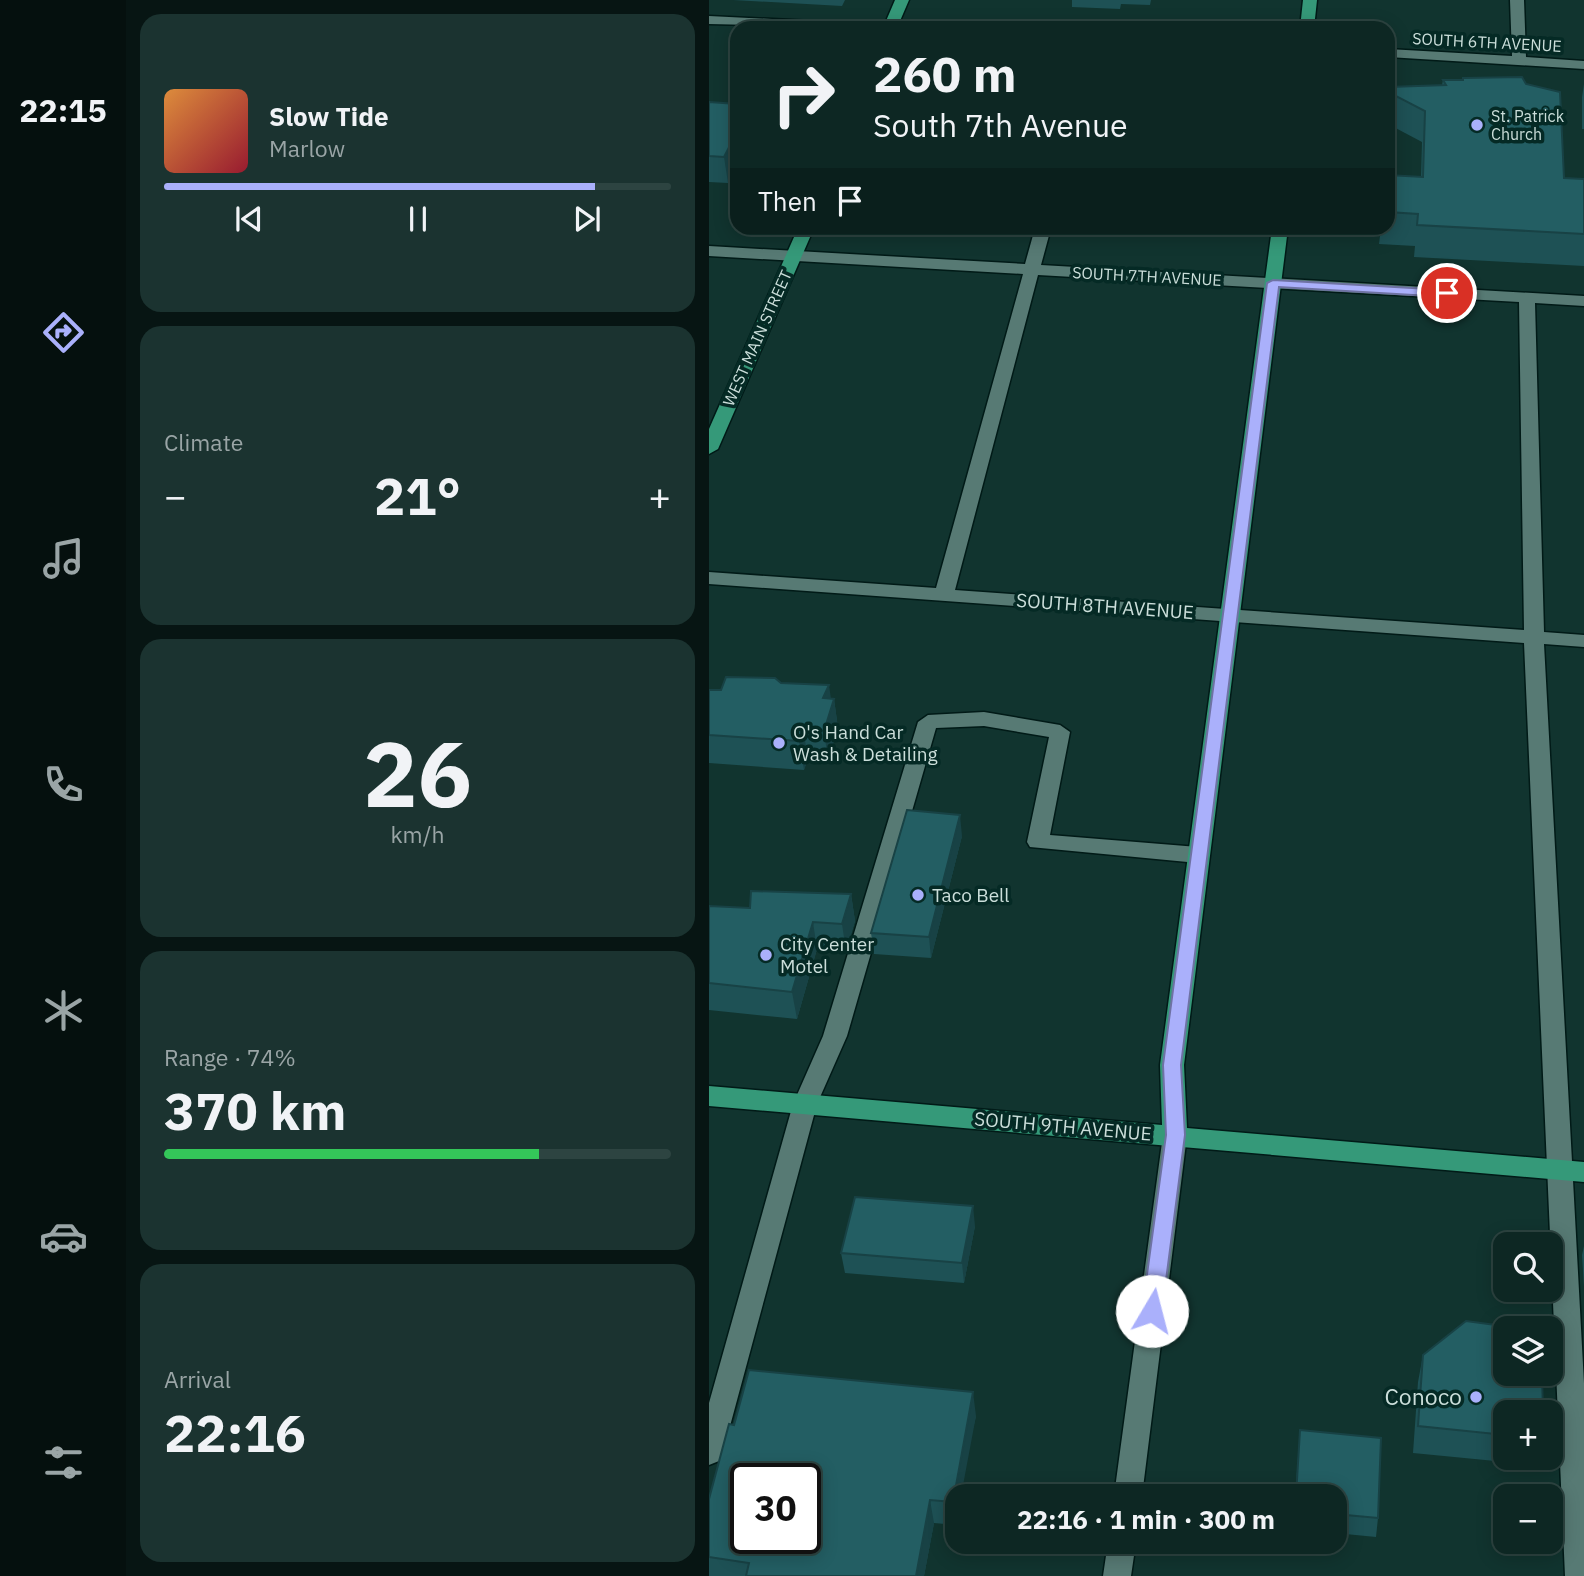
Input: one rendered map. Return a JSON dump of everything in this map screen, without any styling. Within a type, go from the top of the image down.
[{"type":"main road","points":[[893,21],[902,0]]},
{"type":"main road","points":[[1308,21],[1310,0]]},
{"type":"main road","name":"WEST MAIN STREET","points":[[709,449],[802,235]]},
{"type":"main road","points":[[1175,1135],[1172,1065],[1280,235]]},
{"type":"main road","name":"SOUTH 9TH AVENUE","points":[[709,1096],[1572,1171]]},
{"type":"street","points":[[1517,0],[1519,61]]},
{"type":"street","points":[[709,20],[730,21]]},
{"type":"street","name":"SOUTH 6TH AVENUE","points":[[1395,53],[1584,65]]},
{"type":"street","points":[[944,595],[1041,235]]},
{"type":"street","name":"SOUTH 7TH AVENUE","points":[[709,251],[1584,301]]},
{"type":"street","points":[[1527,298],[1534,638],[1572,1171],[1579,1576]]},
{"type":"street","name":"SOUTH 8TH AVENUE","points":[[709,578],[1584,641]]},
{"type":"street","points":[[709,1452],[805,1104],[835,1036],[928,722],[984,719],[1060,732],[1038,842],[1198,855]]},
{"type":"street","points":[[1130,1484],[1175,1135]]},
{"type":"street","points":[[1117,1576],[1120,1554]]},
{"type":"building","points":[[1522,77],[1526,84],[1560,92],[1564,178],[1584,179],[1584,234],[1417,225],[1418,214],[1395,212],[1395,175],[1423,177],[1425,111],[1395,96],[1395,87],[1446,85],[1443,80]]},
{"type":"building","points":[[709,102],[730,104],[730,145],[724,157],[709,156]]},
{"type":"building","points":[[726,677],[775,678],[781,683],[829,685],[823,698],[834,699],[824,731],[803,729],[799,741],[709,735],[709,690],[721,690]]},
{"type":"building","name":"Taco Bell","points":[[907,810],[960,815],[929,937],[871,933]]},
{"type":"building","points":[[751,891],[851,894],[842,924],[813,922],[792,992],[709,983],[709,906],[750,908]]},
{"type":"building","points":[[855,1197],[973,1206],[962,1263],[841,1253]]},
{"type":"building","points":[[1466,1321],[1493,1325],[1493,1386],[1542,1386],[1543,1400],[1493,1400],[1493,1434],[1418,1426],[1423,1355]]},
{"type":"building","points":[[749,1370],[973,1392],[956,1484],[945,1484],[945,1501],[930,1500],[916,1576],[746,1576],[749,1563],[709,1557],[709,1499],[729,1424],[734,1425]]},
{"type":"building","points":[[1300,1430],[1381,1438],[1378,1518],[1347,1515],[1347,1484],[1297,1484]]},
{"type":"place","name":"St. Patrick Church","points":[[1477,125]]},
{"type":"place","name":"O's Hand Car Wash & Detailing","points":[[779,743]]},
{"type":"place","name":"Taco Bell","points":[[918,895]]},
{"type":"place","name":"City Center Motel","points":[[766,955]]},
{"type":"place","name":"Conoco","points":[[1476,1397]]},
{"type":"route","points":[[1152,1311],[1175,1135],[1172,1065],[1273,283],[1447,293]]}]
